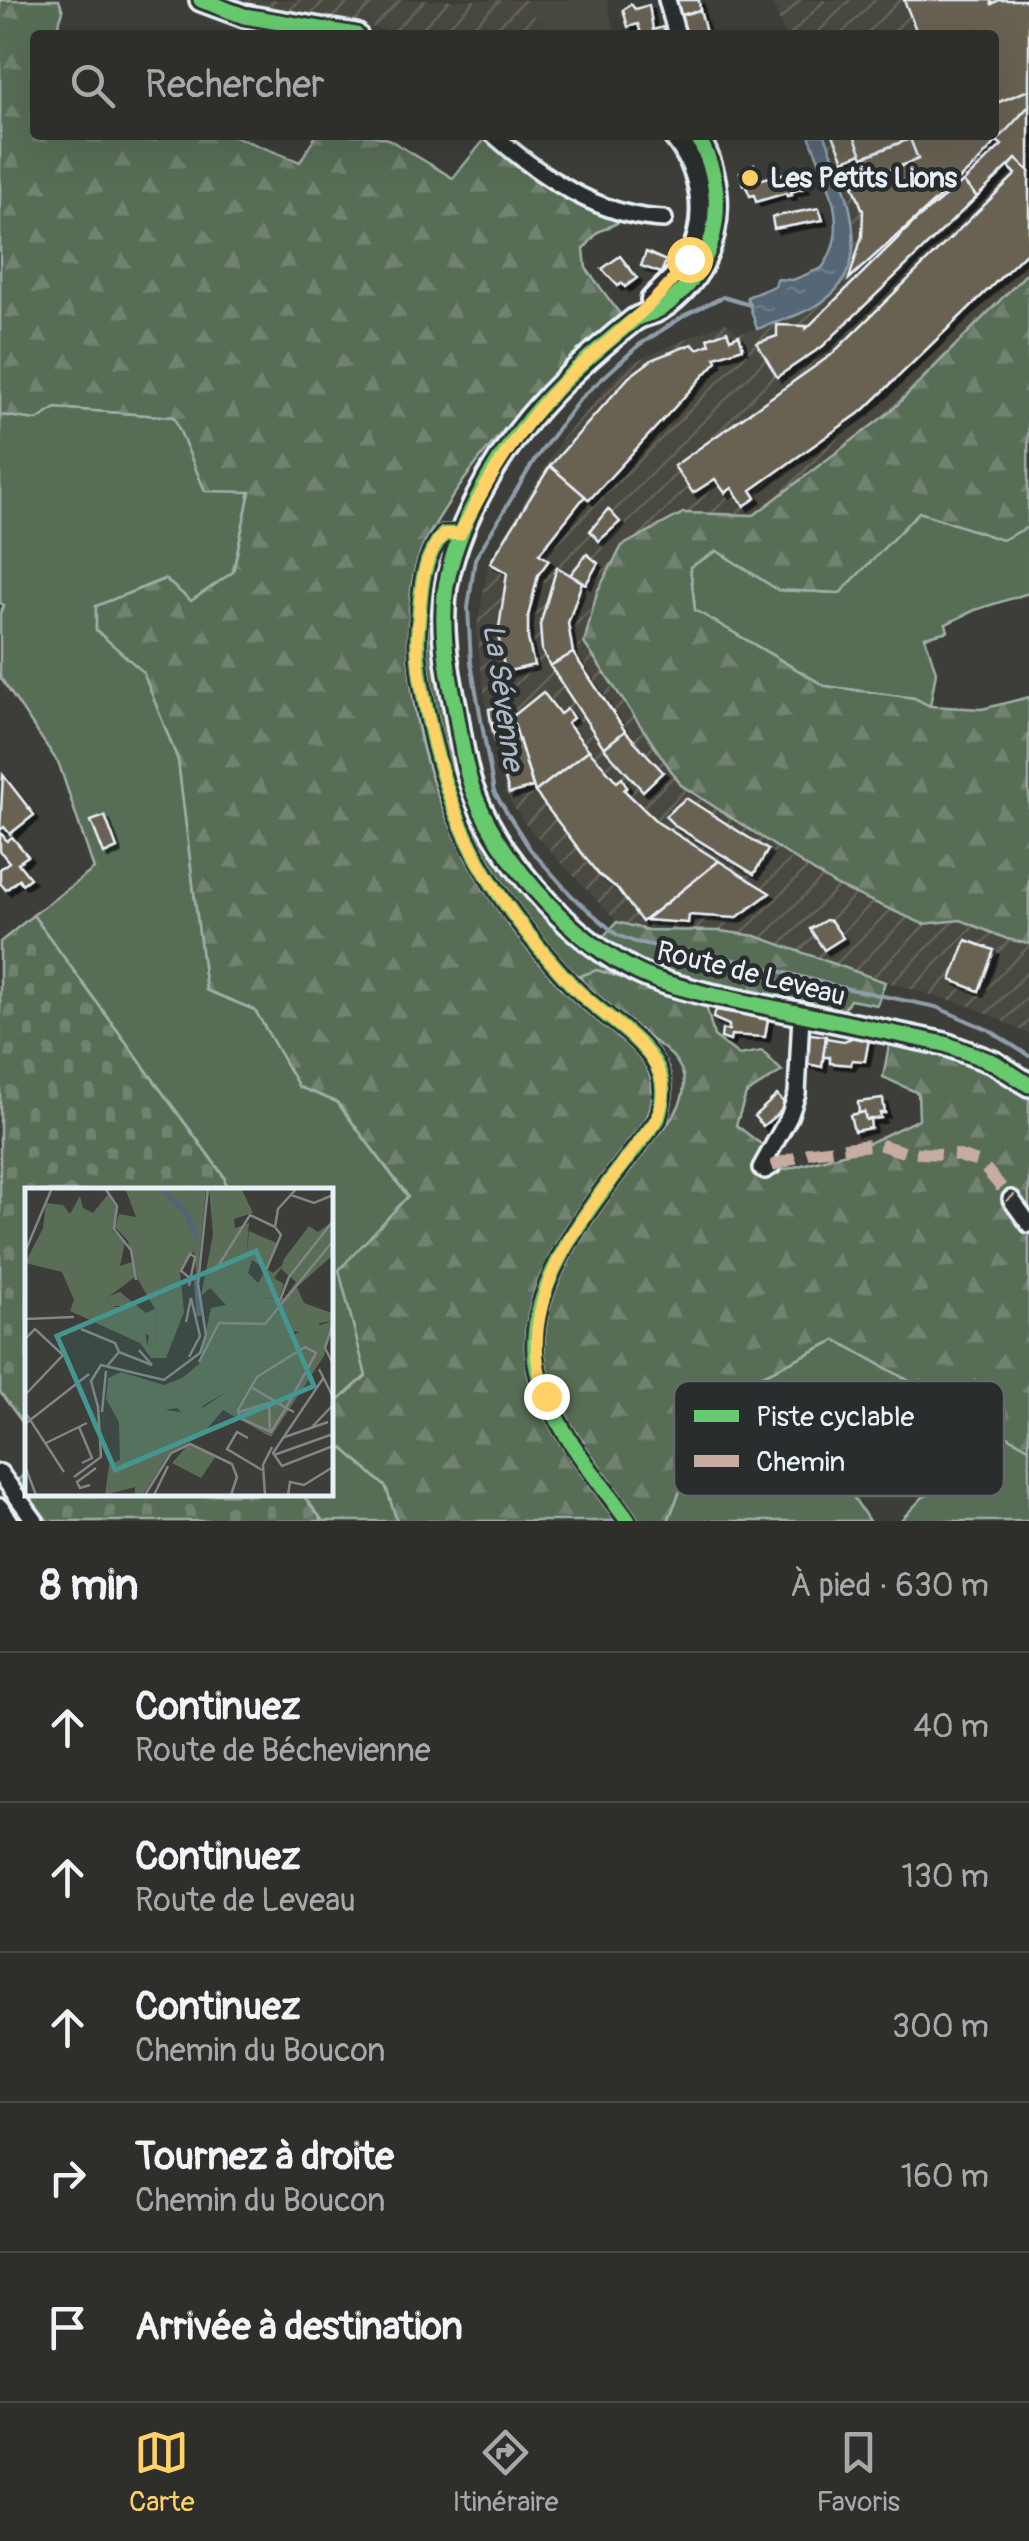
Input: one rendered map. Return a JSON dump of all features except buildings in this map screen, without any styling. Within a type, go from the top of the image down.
[{"type":"street","points":[[201,0],[244,16],[327,30]]},
{"type":"street","points":[[667,0],[676,30]]},
{"type":"street","points":[[500,140],[538,170],[590,201],[637,218],[664,219]]},
{"type":"street","points":[[638,317],[689,259],[700,224],[700,186],[677,140]]},
{"type":"street","points":[[638,317],[655,311],[682,291],[701,266],[710,245],[716,226],[714,184],[706,150],[699,140]]},
{"type":"street","name":"Route de Leveau","points":[[638,317],[565,381],[530,418],[497,466],[460,534],[444,606],[450,674],[471,784],[503,847],[544,897],[626,967],[668,984],[945,1044],[995,1064],[1029,1085]]},
{"type":"street","points":[[460,534],[444,534],[430,557],[422,582],[417,644],[420,681],[445,790],[464,838],[491,887],[571,985],[595,1010],[646,1050],[663,1082],[658,1118],[577,1228],[550,1278],[535,1349],[538,1375],[546,1396],[585,1461],[628,1521]]},
{"type":"street","points":[[772,1166],[761,1168],[797,1094],[801,1014]]},
{"type":"street","points":[[1011,1199],[1029,1224]]},
{"type":"street","points":[[0,1474],[35,1521]]},
{"type":"street","points":[[0,1507],[10,1521]]},
{"type":"shaded area","points":[[244,0],[529,0],[541,30],[383,30]]},
{"type":"shaded area","points":[[529,0],[607,0],[614,30],[541,30]]},
{"type":"shaded area","points":[[771,0],[1029,0],[1029,271],[891,411],[754,515],[683,513],[584,643],[681,785],[923,924],[961,920],[1029,944],[1029,1034],[973,1007],[873,978],[756,936],[720,931],[647,930],[617,922],[526,825],[506,795],[489,727],[476,631],[489,561],[561,440],[633,362],[725,322],[738,333],[757,329],[838,289],[856,230],[827,140],[999,140],[999,30],[783,30]]},
{"type":"green space","points":[[0,0],[59,0],[63,11],[57,30],[30,30],[30,140],[244,140],[300,162],[313,140],[390,140],[453,178],[486,140],[562,193],[615,214],[617,223],[598,232],[584,249],[586,268],[620,314],[551,379],[488,448],[428,536],[414,571],[410,665],[418,728],[434,785],[457,837],[520,932],[558,976],[644,1061],[652,1099],[647,1116],[592,1193],[661,1132],[683,1094],[683,1074],[672,1056],[616,1018],[588,992],[580,976],[597,970],[706,1005],[714,1036],[739,1055],[762,1051],[782,1071],[746,1094],[736,1125],[765,1147],[753,1169],[761,1176],[850,1152],[919,1119],[918,1093],[883,1077],[890,1040],[962,1060],[1029,1094],[1029,1448],[1004,1434],[1004,1381],[909,1381],[836,1340],[750,1381],[674,1381],[674,1496],[678,1496],[668,1521],[397,1521],[386,1487],[332,1438],[332,1406],[366,1376],[339,1270],[408,1196],[337,1102],[299,1087],[255,1010],[206,990],[178,760],[143,672],[96,630],[96,606],[165,579],[191,601],[233,572],[250,492],[205,491],[174,417],[56,408],[37,420],[0,415]]},
{"type":"green space","points":[[1029,271],[1028,527],[1002,540],[919,512],[840,593],[778,590],[717,551],[690,567],[695,610],[825,686],[914,698],[930,706],[982,709],[1029,697],[1029,944],[961,920],[923,924],[835,885],[681,785],[584,643],[597,592],[622,546],[683,513],[754,515],[891,411]]},
{"type":"green space","points":[[56,408],[174,417],[205,490],[250,491],[233,572],[191,602],[164,579],[96,606],[96,629],[143,671],[178,760],[206,990],[255,1010],[299,1087],[337,1102],[408,1197],[340,1270],[366,1376],[332,1406],[332,1188],[226,1188],[224,1176],[33,915],[94,869],[59,764],[0,677],[0,613],[4,605],[0,603],[0,415],[37,420]]},
{"type":"green space","points":[[919,512],[1002,540],[1029,525],[1029,593],[975,610],[946,624],[948,631],[925,637],[936,672],[930,706],[914,698],[825,686],[695,610],[690,567],[717,551],[778,590],[840,593]]},
{"type":"green space","points":[[427,607],[432,608],[439,686],[470,805],[484,837],[503,863],[595,956],[632,981],[597,970],[580,976],[569,972],[503,895],[469,837],[428,691]]},
{"type":"green space","points":[[33,915],[224,1177],[226,1188],[25,1188],[25,1426],[0,1392],[0,942]]},
{"type":"green space","points":[[617,922],[647,930],[720,931],[756,936],[885,982],[877,1005],[850,1000],[843,1011],[659,973],[602,938]]},
{"type":"green space","points":[[836,1340],[909,1381],[750,1381]]},
{"type":"green space","points":[[1004,1434],[1029,1448],[1029,1521],[900,1521],[923,1497],[1004,1496]]},
{"type":"green space","points":[[332,1438],[386,1487],[397,1521],[323,1521],[304,1496],[332,1496]]},
{"type":"green space","points":[[25,1474],[25,1491],[17,1481]]},
{"type":"green space","points":[[29,1496],[304,1496],[323,1521],[48,1521]]},
{"type":"green space","points":[[678,1496],[853,1496],[869,1521],[668,1521]]},
{"type":"water","points":[[811,140],[827,140],[841,177],[852,223],[850,266],[840,286],[822,302],[757,329],[747,297],[775,286],[777,279],[793,280],[822,268],[831,252],[836,219]]},
{"type":"waterway","name":"La Sévenne","points":[[750,305],[723,297],[687,314],[639,345],[580,399],[534,461],[475,559],[468,608],[471,663],[494,792],[530,849],[572,896],[617,935],[936,1007],[989,1030],[1029,1056]]},
{"type":"marked path","points":[[772,1166],[811,1152],[878,1144],[904,1152],[956,1155],[981,1163],[1011,1199]]},
{"type":"cycle path","points":[[201,0],[244,16],[327,30]]},
{"type":"cycle path","points":[[699,140],[714,182],[716,215],[709,248],[698,271],[675,298],[620,331],[541,406],[489,477],[458,541],[446,586],[444,632],[449,677],[472,788],[498,839],[535,890],[580,934],[628,967],[656,980],[706,994],[945,1044],[995,1063],[1029,1085]]},
{"type":"cycle path","points":[[460,534],[444,534],[430,555],[423,578],[418,628],[424,696],[449,795],[479,861],[519,922],[580,993],[645,1050],[658,1068],[662,1082],[658,1119],[592,1206],[552,1273],[540,1308],[535,1342],[539,1377],[555,1415],[628,1521]]},
{"type":"place","name":"Les Petits Lions","points":[[750,178]]},
{"type":"route","points":[[546,1396],[538,1375],[535,1349],[550,1278],[577,1228],[658,1118],[663,1082],[646,1050],[595,1010],[533,941],[491,887],[464,838],[445,790],[420,681],[417,644],[422,582],[437,542],[444,534],[460,534],[497,466],[530,418],[565,381],[643,314],[689,259]]}]
